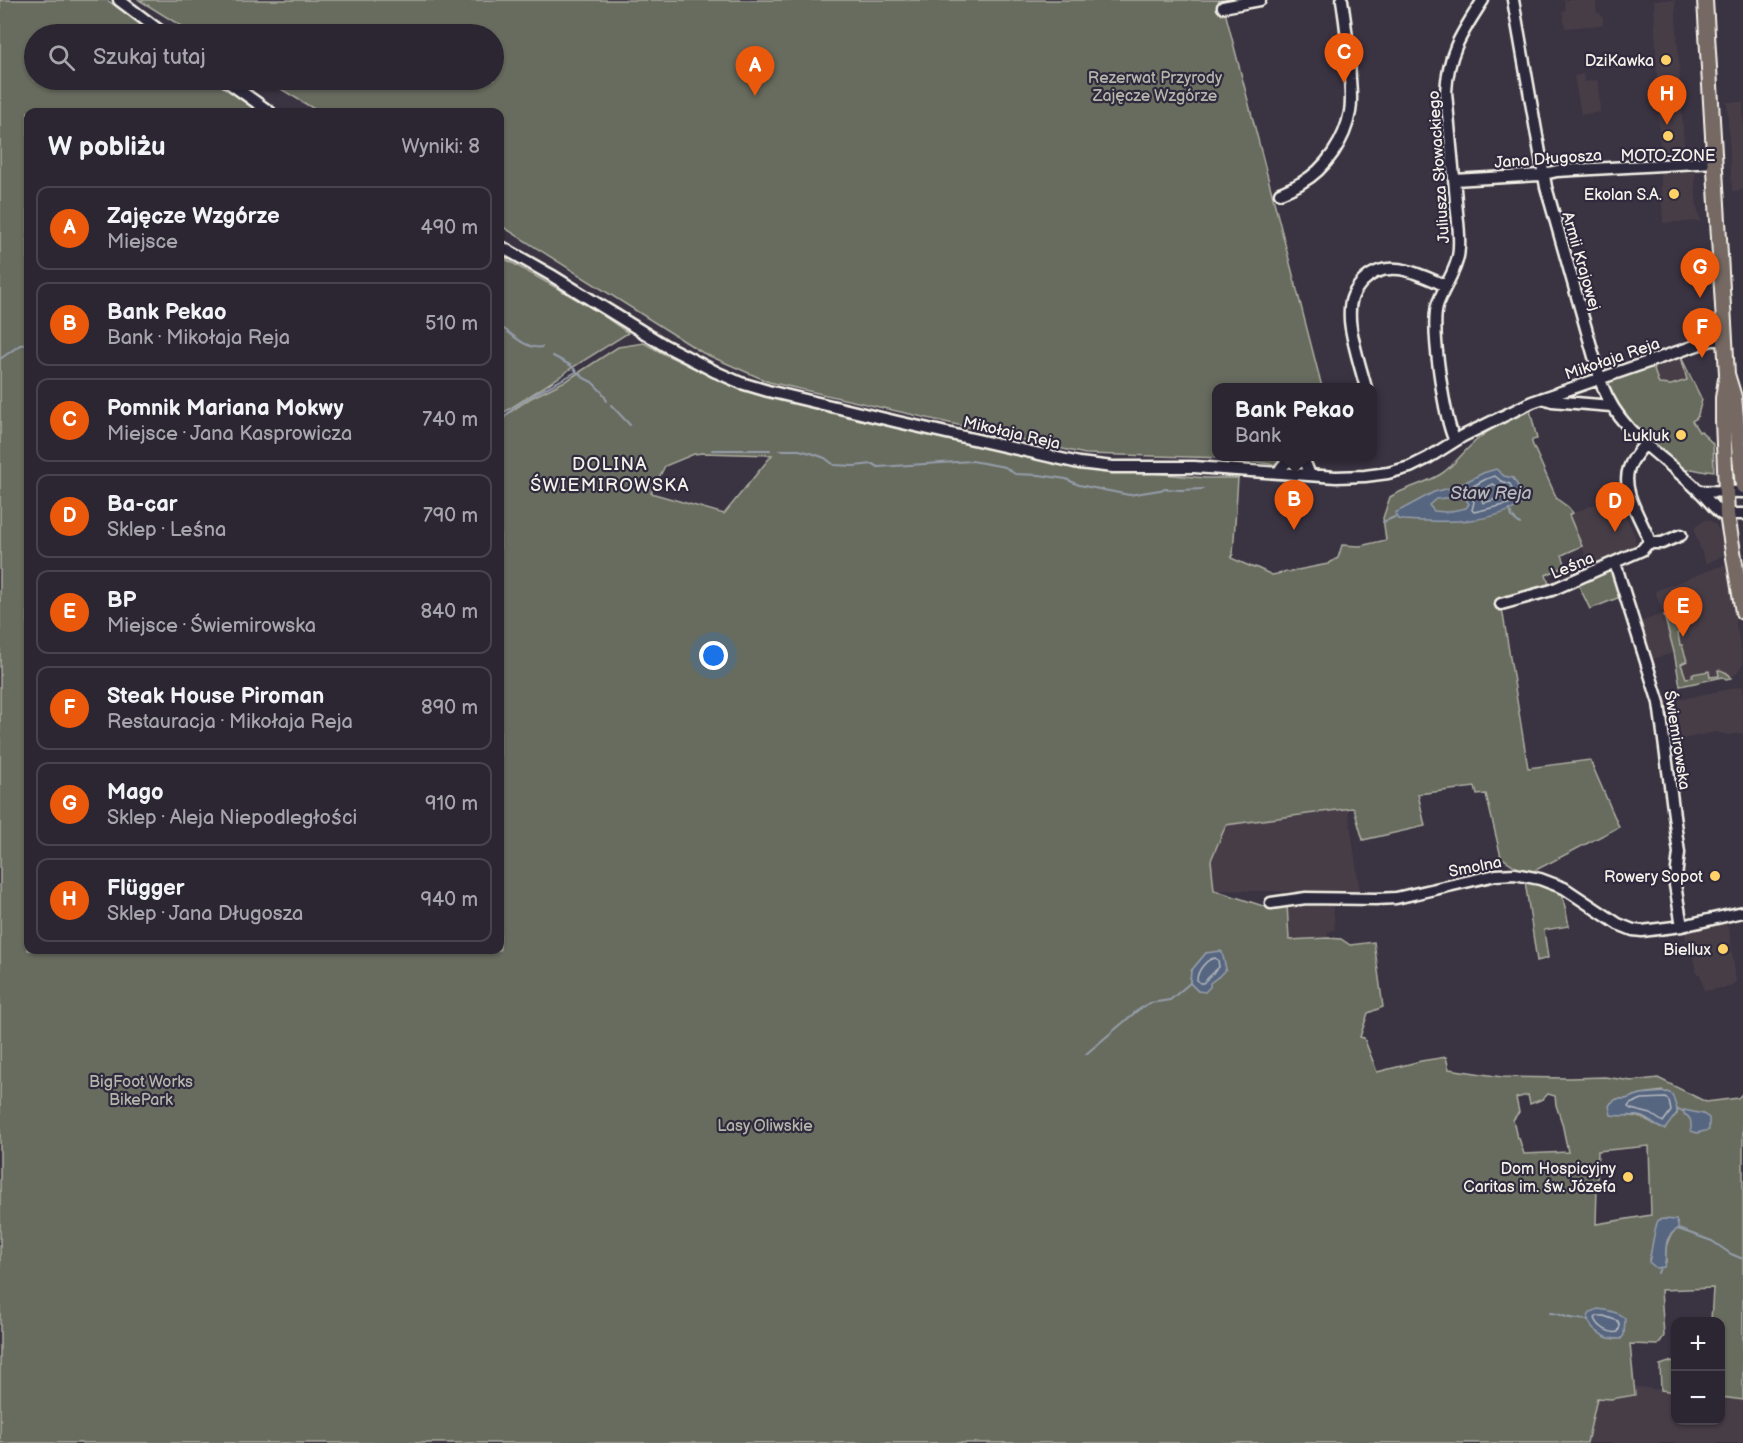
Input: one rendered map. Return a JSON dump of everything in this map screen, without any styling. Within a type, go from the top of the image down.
[{"type":"main road","points":[[1705,0],[1726,340],[1727,374],[1723,398],[1725,490],[1743,612]]},
{"type":"main road","points":[[1727,374],[1734,397],[1743,486]]},
{"type":"street","points":[[119,0],[151,24]]},
{"type":"street","points":[[1222,7],[1260,0]]},
{"type":"street","points":[[1280,193],[1301,184],[1316,174],[1336,148],[1344,132],[1351,99],[1350,67],[1342,0]]},
{"type":"street","name":"Juliusza Słowackiego","points":[[1455,441],[1445,404],[1435,320],[1437,305],[1460,247],[1446,92],[1448,70],[1455,47],[1483,0]]},
{"type":"street","name":"Armii Krajowej","points":[[1513,0],[1544,174],[1600,378],[1611,406],[1627,428],[1699,491],[1721,514],[1727,515]]},
{"type":"street","points":[[239,90],[264,108]]},
{"type":"street","name":"Jana Długosza","points":[[1454,180],[1544,174],[1557,171],[1715,162]]},
{"type":"street","name":"Mikołaja Reja","points":[[504,248],[664,345],[741,383],[768,392],[1079,463],[1113,467],[1194,467],[1351,477],[1388,473],[1410,467],[1455,441],[1542,398],[1712,340],[1726,340]]},
{"type":"street","points":[[1365,383],[1350,323],[1353,292],[1366,278],[1385,268],[1414,272],[1446,286]]},
{"type":"street","name":"Mikołaja Reja","points":[[1542,398],[1552,401],[1611,406]]},
{"type":"street","points":[[1645,444],[1631,464],[1627,478],[1628,488],[1648,537],[1648,543]]},
{"type":"street","points":[[1280,473],[1280,468],[1288,461]]},
{"type":"street","points":[[1305,461],[1310,475]]},
{"type":"street","points":[[1699,491],[1743,492]]},
{"type":"street","points":[[1727,515],[1743,514]]},
{"type":"street","name":"Leśna","points":[[1501,604],[1552,590],[1642,550],[1648,543],[1662,543],[1681,535]]},
{"type":"street","name":"Świemirowska","points":[[1615,563],[1659,703],[1679,853],[1675,885],[1682,926]]},
{"type":"street","name":"Smolna","points":[[1271,903],[1305,898],[1376,900],[1396,898],[1496,875],[1515,874],[1540,879],[1564,888],[1618,924],[1633,930],[1682,926],[1743,912]]},
{"type":"shaded area","points":[[1564,0],[1596,0],[1597,13],[1603,17],[1603,25],[1565,28],[1562,11],[1566,10]]},
{"type":"shaded area","points":[[1654,0],[1675,0],[1685,161],[1660,162]]},
{"type":"shaded area","points":[[1583,74],[1584,82],[1597,80],[1600,112],[1581,115],[1574,76]]},
{"type":"shaded area","points":[[1727,102],[1743,102],[1743,190],[1732,191]]},
{"type":"shaded area","points":[[1696,167],[1697,208],[1701,221],[1663,223],[1660,170]]},
{"type":"shaded area","points":[[1680,358],[1688,380],[1671,385],[1659,384],[1653,367]]},
{"type":"shaded area","points":[[1614,496],[1635,536],[1636,546],[1591,569],[1569,515]]},
{"type":"shaded area","points":[[1707,519],[1715,524],[1720,532],[1726,554],[1706,564],[1695,533],[1695,526]]},
{"type":"shaded area","points":[[1726,564],[1743,664],[1735,675],[1686,685],[1674,653],[1652,659],[1640,622],[1663,614],[1655,591]]},
{"type":"shaded area","points":[[1743,686],[1743,733],[1729,735],[1715,732],[1673,741],[1667,702]]},
{"type":"shaded area","points":[[1348,809],[1360,893],[1214,890],[1211,860],[1226,825]]},
{"type":"shaded area","points":[[1333,903],[1335,930],[1328,932],[1328,938],[1289,940],[1287,904]]},
{"type":"shaded area","points":[[1722,921],[1729,927],[1736,982],[1729,987],[1704,991],[1684,931]]},
{"type":"shaded area","points":[[1633,1386],[1671,1391],[1671,1425],[1725,1425],[1725,1398],[1743,1400],[1743,1443],[1587,1443],[1597,1397],[1610,1399],[1634,1394]]},
{"type":"green space","name":"Lasy Oliwskie","points":[[0,0],[107,0],[141,24],[24,24],[24,90],[230,90],[254,108],[24,108],[24,954],[504,954],[504,418],[531,398],[569,379],[618,347],[644,343],[742,390],[1066,465],[1107,471],[1238,478],[1231,558],[1272,575],[1328,564],[1338,558],[1342,545],[1360,546],[1386,540],[1383,518],[1390,497],[1441,474],[1484,434],[1530,410],[1537,439],[1532,440],[1532,443],[1557,499],[1573,513],[1569,515],[1582,546],[1562,555],[1566,566],[1546,575],[1550,587],[1502,608],[1528,768],[1590,760],[1619,827],[1534,871],[1519,869],[1501,857],[1486,794],[1477,795],[1475,787],[1418,794],[1425,826],[1363,840],[1352,808],[1226,825],[1211,860],[1214,890],[1263,906],[1275,908],[1287,904],[1289,940],[1341,939],[1350,945],[1374,942],[1383,1007],[1368,1013],[1360,1037],[1364,1038],[1377,1072],[1446,1057],[1449,1069],[1502,1077],[1605,1077],[1632,1081],[1658,1078],[1706,1102],[1738,1098],[1743,1093],[1743,1400],[1725,1398],[1725,1317],[1711,1317],[1713,1288],[1661,1290],[1664,1336],[1658,1345],[1630,1344],[1635,1395],[1611,1399],[1597,1398],[1587,1443],[0,1443]],"holes":[[[694,454],[772,455],[724,514],[651,493],[665,466]],[[1206,953],[1219,976],[1198,991],[1190,983],[1191,971]],[[1663,1091],[1677,1109],[1677,1114],[1660,1128],[1641,1118],[1619,1115],[1611,1103],[1617,1099]],[[1548,1094],[1555,1096],[1568,1152],[1524,1154],[1513,1120],[1519,1112],[1516,1098],[1528,1095],[1530,1104],[1543,1099]],[[1649,1146],[1651,1215],[1596,1224],[1598,1151]],[[1657,1224],[1674,1231],[1667,1245],[1666,1262],[1649,1259]]]},
{"type":"green space","name":"Rezerwat Przyrody Zajęcze Wzgórze","points":[[139,0],[1222,0],[1321,383],[1212,383],[1212,458],[1085,454],[769,382],[703,353],[504,228],[504,108],[312,108],[283,90],[504,90],[504,24],[178,24]]},
{"type":"green space","points":[[504,258],[592,308],[628,333],[504,412]]},
{"type":"green space","points":[[1681,357],[1702,400],[1697,418],[1692,421],[1699,432],[1701,431],[1713,444],[1714,471],[1692,469],[1684,471],[1636,430],[1615,403],[1610,390],[1610,379],[1647,367],[1653,367],[1659,384],[1671,385],[1687,380]]},
{"type":"green space","points":[[1248,461],[1285,461],[1278,465]]},
{"type":"green space","points":[[1609,571],[1613,572],[1620,597],[1590,609],[1578,584]]},
{"type":"green space","points":[[1684,608],[1678,616],[1681,633],[1678,633],[1687,661],[1681,664],[1686,678],[1693,677],[1692,674],[1709,671],[1710,677],[1719,676],[1718,670],[1726,672],[1731,678],[1723,677],[1680,686],[1664,615]]},
{"type":"green space","points":[[1525,881],[1562,893],[1569,926],[1544,930],[1548,958],[1537,961]]},
{"type":"green space","points":[[1671,1361],[1671,1391],[1661,1390],[1660,1365]]},
{"type":"water","name":"Staw Reja","points":[[1496,469],[1504,476],[1513,478],[1521,491],[1517,494],[1519,498],[1525,497],[1525,502],[1497,515],[1467,520],[1404,520],[1398,519],[1395,513],[1434,492],[1458,486]],"holes":[[[1465,498],[1469,504],[1466,508],[1446,512],[1434,511],[1429,505],[1436,499]]]},
{"type":"water","points":[[1220,951],[1226,969],[1210,983],[1210,987],[1205,992],[1198,991],[1190,983],[1191,971],[1206,953]]},
{"type":"water","points":[[1667,1092],[1672,1094],[1677,1113],[1665,1129],[1642,1117],[1611,1115],[1609,1106],[1617,1099]]},
{"type":"water","points":[[1684,1110],[1703,1114],[1709,1118],[1709,1130],[1697,1133],[1691,1131],[1690,1121],[1684,1114]]},
{"type":"water","points":[[1658,1220],[1676,1220],[1678,1229],[1667,1241],[1664,1267],[1656,1268],[1649,1262]]},
{"type":"water","points":[[1598,1309],[1616,1313],[1625,1319],[1624,1335],[1621,1339],[1608,1338],[1593,1327],[1588,1319],[1589,1315]]},
{"type":"waterway","points":[[504,329],[527,345],[542,347]]},
{"type":"waterway","points":[[0,359],[24,344]]},
{"type":"waterway","points":[[553,356],[570,365],[592,382],[607,401]]},
{"type":"waterway","points":[[504,418],[523,401],[576,372]]},
{"type":"waterway","points":[[611,405],[630,425]]},
{"type":"waterway","points":[[712,450],[770,450]]},
{"type":"waterway","points":[[780,450],[799,450],[811,453],[825,458],[834,465],[873,464],[878,467],[972,461],[1005,467],[1015,474],[1066,479],[1079,485],[1129,495],[1166,489],[1203,489]]},
{"type":"waterway","points":[[1510,510],[1512,517],[1520,524]]},
{"type":"waterway","points":[[1383,522],[1397,516]]},
{"type":"waterway","points":[[1086,1054],[1138,1010],[1150,1003],[1170,1000],[1190,983]]},
{"type":"waterway","points":[[1677,1110],[1683,1111]]},
{"type":"waterway","points":[[1678,1229],[1712,1241],[1743,1259]]},
{"type":"waterway","points":[[1658,1273],[1660,1268]]},
{"type":"waterway","points":[[1550,1313],[1588,1320]]},
{"type":"place","name":"DziKawka","points":[[1666,60]]},
{"type":"place","name":"Pomnik Mariana Mokwy","points":[[1344,83]]},
{"type":"place","name":"Zajęcze Wzgórze","points":[[755,96]]},
{"type":"place","name":"Flügger","points":[[1667,125]]},
{"type":"place","name":"MOTO-ZONE","points":[[1668,136]]},
{"type":"place","name":"Ekolan S.A.","points":[[1674,194]]},
{"type":"place","name":"Mago","points":[[1700,298]]},
{"type":"place","name":"Steak House Piroman","points":[[1702,358]]},
{"type":"place","name":"Lukluk","points":[[1681,435]]},
{"type":"place","name":"Bank Pekao","points":[[1294,530]]},
{"type":"place","name":"Ba-car","points":[[1615,532]]},
{"type":"place","name":"BP","points":[[1683,637]]},
{"type":"place","name":"Rowery Sopot","points":[[1715,876]]},
{"type":"place","name":"Biellux","points":[[1723,949]]},
{"type":"place","name":"Dom Hospicyjny Caritas im. św. Józefa","points":[[1628,1177]]},
{"type":"district","name":"DOLINA ŚWIEMIROWSKA","points":[[610,474]]},
{"type":"park label","name":"BigFoot Works BikePark","points":[[141,1090]]}]
